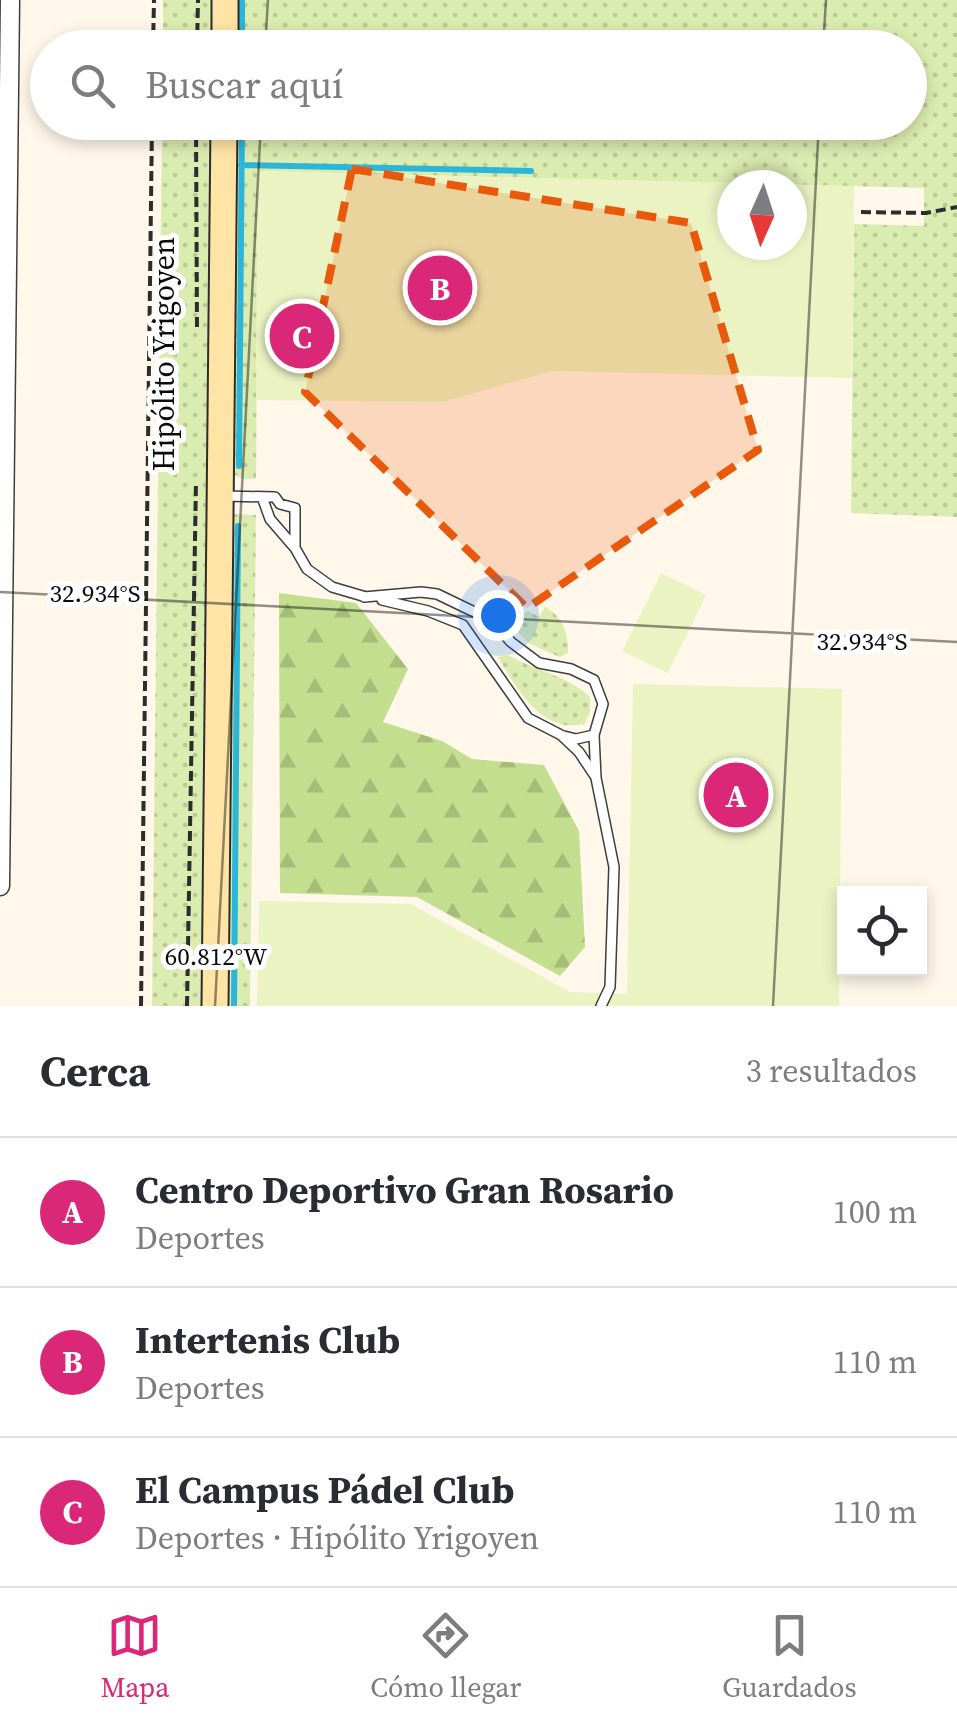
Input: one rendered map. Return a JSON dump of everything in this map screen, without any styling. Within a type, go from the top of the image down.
[{"type":"main road","points":[[225,0],[225,30]]},
{"type":"main road","name":"Hipólito Yrigoyen","points":[[215,1006],[224,140]]},
{"type":"street","points":[[0,886],[4,213],[10,0]]},
{"type":"lane","points":[[220,496],[276,497],[280,504],[295,508],[294,548]]},
{"type":"lane","points":[[262,497],[270,519],[307,569],[332,587],[428,610],[463,625],[528,718],[576,739],[594,735]]},
{"type":"lane","points":[[364,596],[437,594],[493,621],[511,642],[539,663],[570,669],[594,680],[602,704],[594,735],[596,778],[614,868],[610,987],[601,1006]]},
{"type":"lane","points":[[561,735],[579,752],[596,778]]},
{"type":"path","points":[[153,30],[154,0]]},
{"type":"path","points":[[197,30],[198,0]]},
{"type":"path","points":[[141,1006],[152,140]]},
{"type":"path","name":"Hipólito Yrigoyen","points":[[196,140],[198,343]]},
{"type":"path","points":[[861,212],[926,213],[957,207]]},
{"type":"path","name":"Hipólito Yrigoyen","points":[[187,1006],[196,480]]},
{"type":"highlighted area","points":[[352,169],[691,223],[758,450],[527,608],[305,392]]},
{"type":"green space","points":[[163,0],[217,0],[217,30],[163,30]]},
{"type":"green space","points":[[236,0],[957,0],[957,517],[851,513],[854,224],[924,226],[924,188],[807,185],[807,170],[717,170],[717,183],[258,171],[256,479],[230,473],[235,140],[927,140],[927,30],[236,30]]},
{"type":"green space","points":[[162,140],[216,140],[204,1006],[152,1006]]},
{"type":"green space","points":[[257,171],[717,183],[717,260],[807,260],[807,185],[854,186],[852,378],[552,371],[443,402],[256,400]]},
{"type":"green space","points":[[235,514],[256,515],[250,1006],[226,1006],[230,519]]},
{"type":"green space","points":[[661,573],[706,595],[668,673],[622,651]]},
{"type":"green space","points":[[279,593],[356,603],[408,669],[383,722],[442,741],[472,759],[544,765],[579,831],[585,947],[560,976],[417,897],[280,893]]},
{"type":"green space","points":[[545,607],[556,615],[566,633],[568,653],[560,657],[530,644],[515,629],[518,616],[528,611],[539,617]]},
{"type":"green space","points":[[508,655],[571,683],[590,697],[590,713],[584,724],[555,722],[532,706],[498,657]]},
{"type":"green space","points":[[633,684],[842,689],[840,886],[837,886],[839,1006],[257,1006],[259,901],[411,904],[570,992],[627,994]]},
{"type":"waterway","points":[[242,0],[242,30]]},
{"type":"waterway","points":[[239,466],[242,140]]},
{"type":"waterway","points":[[241,165],[531,171]]},
{"type":"waterway","points":[[234,1006],[238,526]]},
{"type":"place","name":"Intertenis Club","points":[[440,288]]},
{"type":"place","name":"El Campus Pádel Club","points":[[302,336]]},
{"type":"place","name":"Centro Deportivo Gran Rosario","points":[[736,795]]}]
